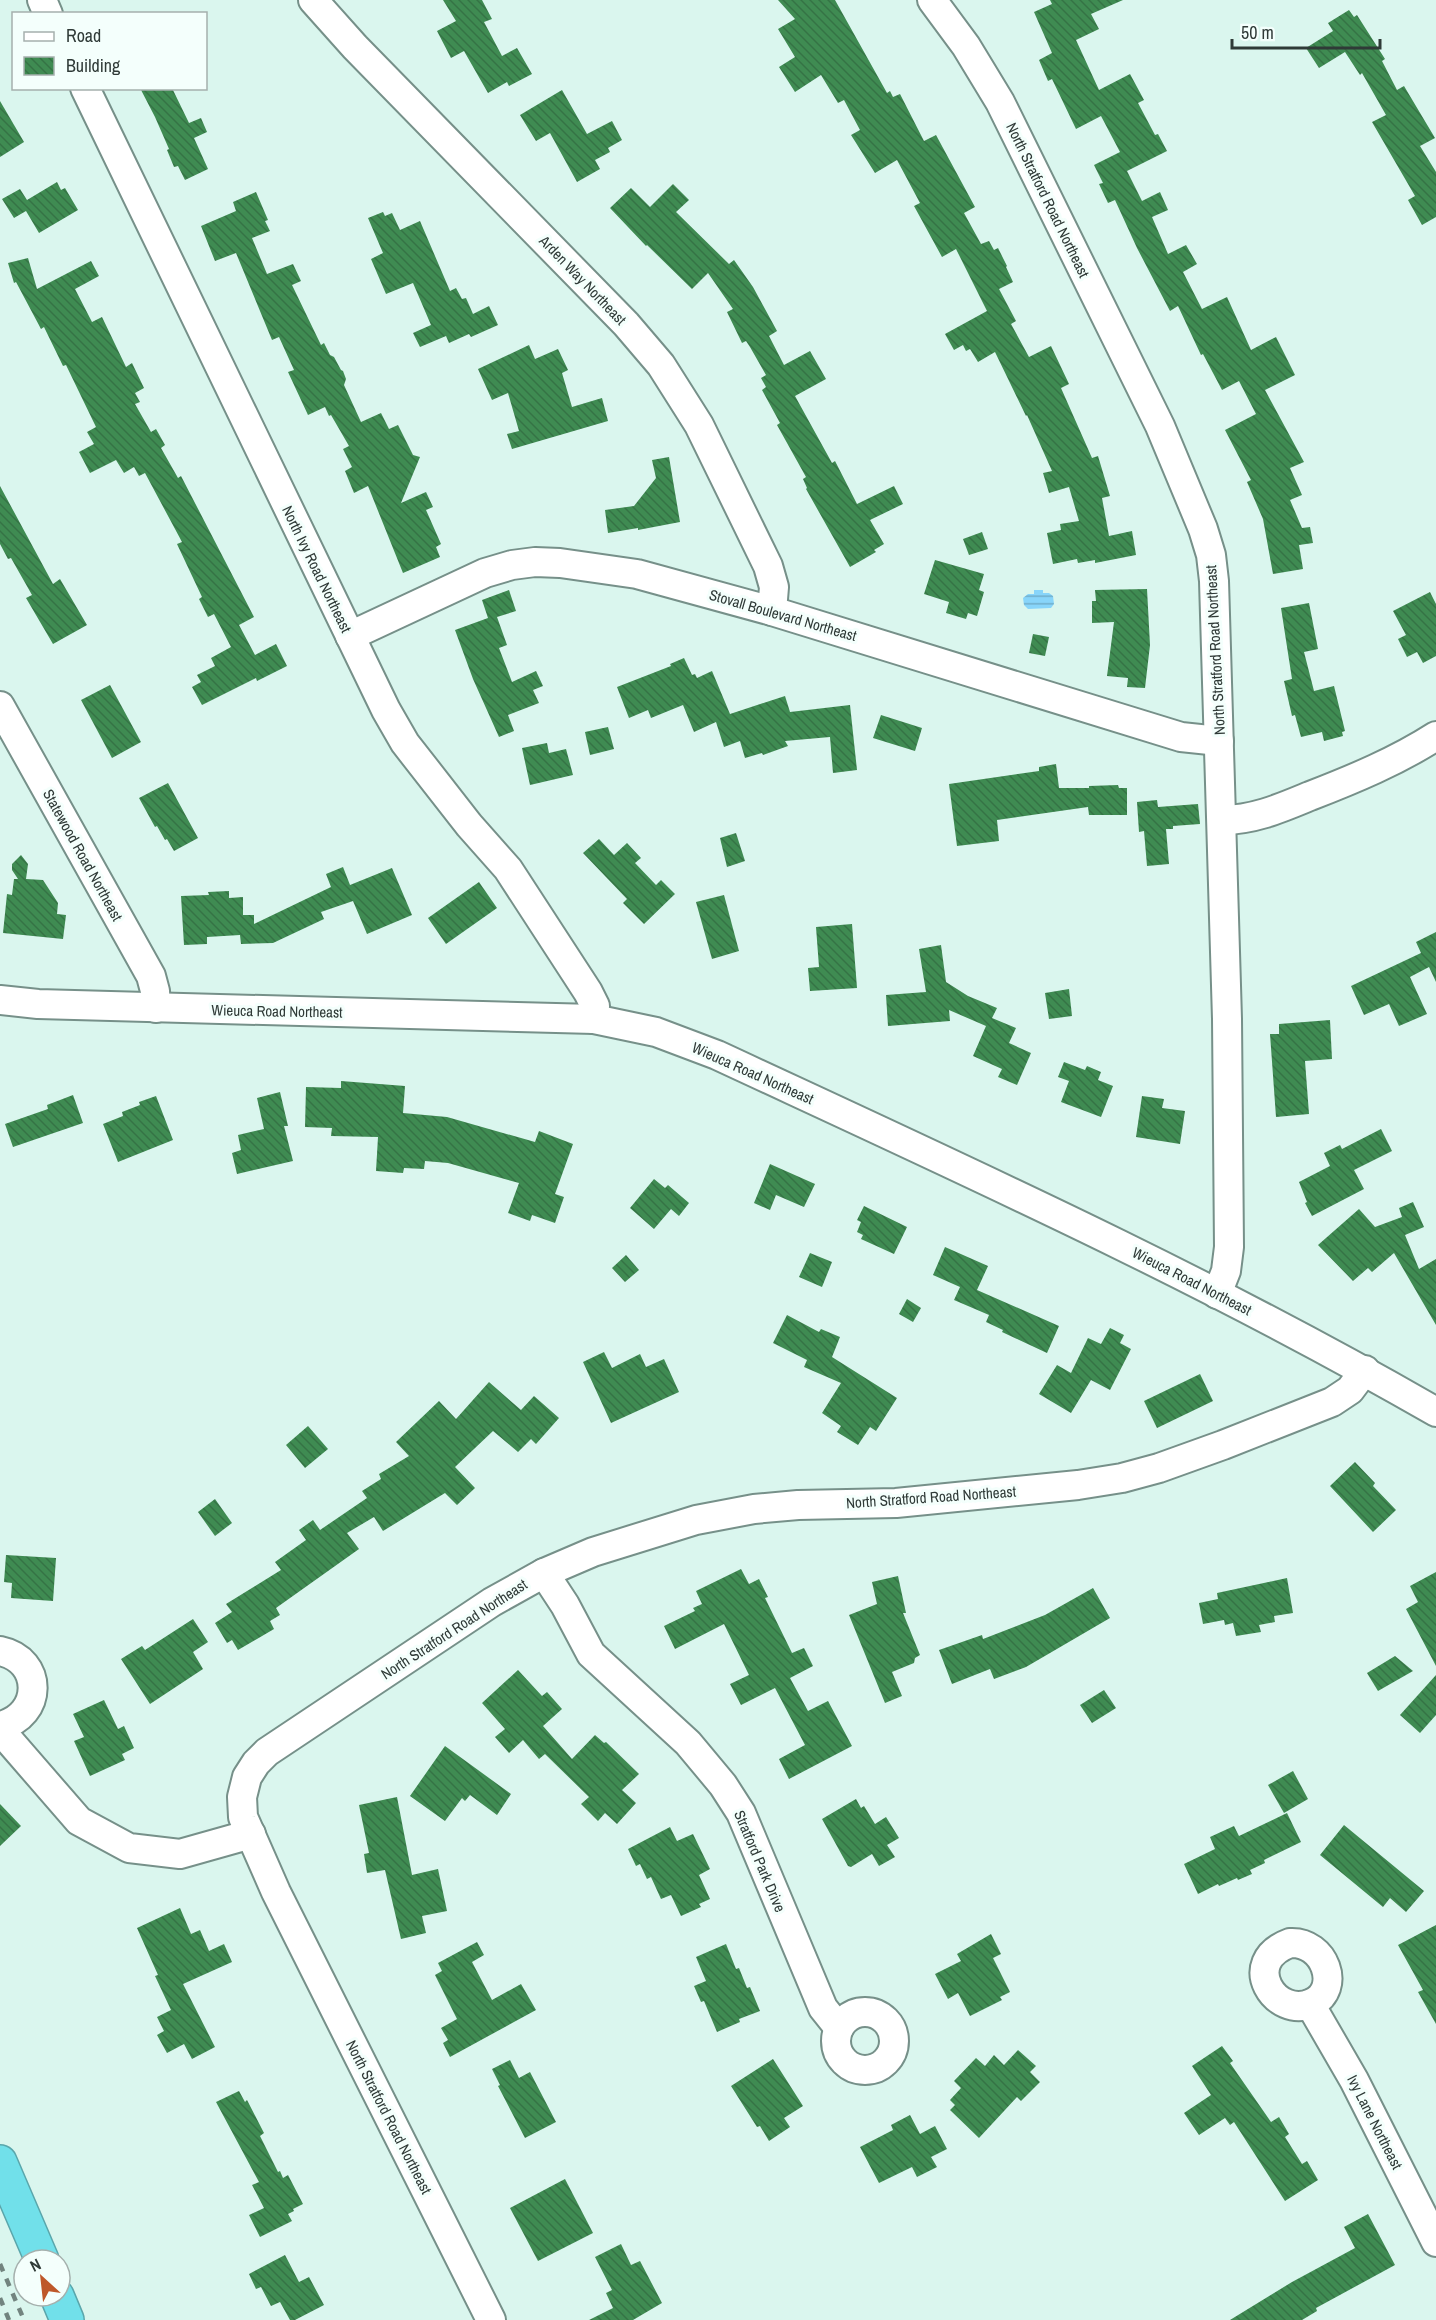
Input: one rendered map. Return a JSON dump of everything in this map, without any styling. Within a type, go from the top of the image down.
[{"type":"highway","points":[[0,2162],[37,2248]]},
{"type":"street","name":"Arden Way Northeast","points":[[313,0],[355,47],[626,324],[661,365],[699,425],[768,566],[774,587],[772,611]]},
{"type":"street","name":"North Stratford Road Northeast","points":[[932,0],[966,46],[1000,102],[1160,426],[1203,529],[1211,555],[1214,581],[1222,820],[1229,1247],[1226,1271],[1217,1294]]},
{"type":"street","name":"North Ivy Road Northeast","points":[[86,90],[386,710],[405,743],[469,825],[508,868],[588,992],[595,1006],[594,1019]]},
{"type":"street","name":"Stovall Boulevard Northeast","points":[[350,636],[485,573],[512,565],[535,562],[560,563],[637,574],[772,611],[1181,737],[1219,741]]},
{"type":"street","name":"Statewood Road Northeast","points":[[0,706],[151,976],[156,1008]]},
{"type":"street","points":[[1222,820],[1242,820],[1262,815],[1355,779],[1436,736]]},
{"type":"street","name":"Wieuca Road Northeast","points":[[0,1000],[38,1004],[156,1008],[594,1019],[656,1032],[717,1055],[1076,1222],[1365,1370],[1436,1412]]},
{"type":"street","name":"North Stratford Road Northeast","points":[[491,2320],[276,1892],[250,1834],[243,1817],[242,1797],[247,1777],[256,1763],[267,1752],[492,1602],[544,1573],[593,1552],[696,1520],[754,1509],[798,1505],[896,1503],[1078,1485],[1122,1478],[1202,1452],[1332,1402],[1350,1390],[1365,1370]]},
{"type":"street","name":"Stratford Park Drive","points":[[544,1573],[565,1605],[591,1654],[688,1743],[723,1785],[741,1813],[823,2008],[839,2028]]},
{"type":"street","points":[[0,1651],[14,1656],[23,1663],[30,1673],[33,1685],[28,1709],[20,1718],[0,1728],[79,1821],[129,1848],[180,1854],[250,1834]]},
{"type":"street","name":"Ivy Lane Northeast","points":[[1310,2004],[1354,2080],[1436,2242]]},
{"type":"water","points":[[1034,590],[1043,590],[1043,593],[1053,596],[1054,604],[1051,608],[1028,609],[1024,605],[1023,598],[1028,594],[1034,594]]},
{"type":"building","points":[[443,0],[482,0],[492,19],[484,22],[502,56],[517,48],[532,74],[509,86],[507,82],[488,93],[464,51],[451,58],[437,31],[456,21]]},
{"type":"building","points":[[778,0],[835,0],[887,93],[890,91],[893,97],[900,94],[924,141],[936,135],[975,207],[964,213],[981,244],[989,241],[994,250],[998,248],[1007,266],[1013,282],[999,289],[1016,321],[1011,324],[1029,357],[1051,346],[1069,384],[1061,388],[1092,458],[1098,456],[1110,496],[1102,498],[1109,536],[1132,531],[1136,555],[1095,563],[1095,560],[1078,563],[1077,559],[1053,564],[1047,533],[1061,530],[1060,524],[1079,521],[1069,487],[1049,493],[1043,473],[1052,471],[995,352],[978,362],[970,349],[966,351],[963,345],[954,350],[945,334],[987,311],[956,249],[942,257],[914,206],[920,203],[897,160],[875,173],[851,135],[860,130],[844,100],[838,103],[821,75],[795,92],[779,67],[795,57],[778,29],[795,19]]},
{"type":"building","points":[[1050,0],[1123,0],[1091,14],[1099,29],[1076,40],[1099,90],[1130,74],[1144,100],[1138,103],[1155,135],[1158,134],[1167,151],[1127,171],[1142,201],[1160,192],[1168,210],[1152,217],[1168,254],[1186,245],[1197,264],[1183,272],[1202,309],[1227,297],[1251,350],[1276,337],[1295,375],[1265,390],[1304,462],[1290,468],[1302,495],[1290,500],[1302,528],[1310,527],[1313,543],[1299,545],[1303,569],[1273,574],[1263,519],[1247,482],[1251,480],[1225,430],[1256,414],[1239,381],[1222,390],[1203,354],[1201,355],[1178,306],[1170,311],[1115,200],[1108,203],[1099,184],[1103,183],[1094,165],[1120,152],[1101,116],[1076,129],[1052,79],[1048,81],[1039,60],[1052,53],[1034,12],[1052,4]]},
{"type":"building","points":[[1349,10],[1354,17],[1357,15],[1385,59],[1382,61],[1397,90],[1404,86],[1435,138],[1420,146],[1436,172],[1436,217],[1422,225],[1408,200],[1415,196],[1372,122],[1386,115],[1362,73],[1360,75],[1345,52],[1319,68],[1306,48],[1333,31],[1328,23]]},
{"type":"building","points":[[141,90],[173,90],[189,123],[201,118],[207,132],[194,138],[208,169],[185,180],[178,166],[174,167],[155,117]]},
{"type":"building","points":[[562,90],[587,134],[612,121],[622,140],[608,148],[610,152],[595,160],[600,169],[577,182],[550,133],[536,141],[520,115]]},
{"type":"building","points":[[0,101],[24,142],[0,157]]},
{"type":"building","points":[[57,182],[61,190],[65,188],[78,210],[39,233],[26,211],[14,218],[2,199],[20,189],[27,200]]},
{"type":"building","points":[[673,184],[689,200],[676,212],[729,264],[734,260],[753,287],[777,331],[769,336],[784,365],[810,351],[826,379],[795,396],[832,463],[835,461],[857,504],[894,486],[903,504],[870,520],[884,544],[874,550],[876,552],[850,567],[806,489],[803,479],[806,477],[777,425],[780,423],[762,390],[766,387],[761,378],[766,375],[746,341],[742,343],[727,312],[733,309],[708,273],[692,289],[610,208],[631,188],[650,207]]},
{"type":"building","points":[[256,192],[268,220],[265,221],[270,231],[252,238],[267,274],[293,264],[301,281],[292,285],[321,345],[324,343],[343,371],[346,379],[344,385],[361,422],[381,413],[389,429],[398,425],[413,455],[420,457],[401,503],[426,492],[433,507],[426,510],[441,544],[436,547],[440,557],[403,573],[368,486],[354,493],[345,471],[352,467],[343,449],[349,446],[331,415],[329,416],[325,407],[308,415],[288,372],[294,370],[279,337],[272,340],[236,253],[215,261],[201,226],[236,211],[233,202]]},
{"type":"building","points":[[383,212],[385,216],[392,213],[400,230],[420,221],[450,291],[456,288],[462,299],[466,298],[473,314],[489,306],[498,325],[471,337],[469,334],[449,343],[446,336],[420,347],[413,333],[431,325],[413,283],[386,294],[371,259],[383,253],[368,218]]},
{"type":"building","points":[[28,258],[37,289],[91,261],[99,276],[75,289],[92,322],[102,317],[126,367],[132,363],[144,388],[135,393],[140,402],[135,404],[151,432],[156,429],[165,445],[161,448],[178,478],[181,476],[254,617],[239,625],[255,655],[276,644],[287,666],[257,681],[256,678],[202,705],[192,687],[201,682],[197,675],[215,666],[211,658],[231,647],[214,614],[208,617],[199,599],[202,597],[177,544],[182,542],[145,473],[139,476],[134,467],[124,473],[116,460],[90,473],[79,452],[94,444],[87,432],[96,427],[66,365],[63,366],[44,327],[41,329],[16,282],[14,283],[8,263]]},
{"type":"building","points":[[529,345],[535,359],[558,349],[568,370],[562,373],[572,407],[602,398],[608,421],[512,449],[507,434],[519,431],[508,393],[492,400],[478,369]]},
{"type":"building","points":[[669,457],[680,522],[608,533],[605,510],[634,506],[656,478],[652,460]]},
{"type":"building","points":[[0,486],[53,584],[60,579],[87,625],[53,644],[26,598],[32,595],[11,558],[8,559],[0,544]]},
{"type":"building","points":[[982,532],[988,549],[969,555],[963,539]]},
{"type":"building","points":[[935,560],[984,574],[979,590],[984,592],[977,616],[968,613],[966,619],[946,613],[949,602],[924,594]]},
{"type":"building","points":[[1147,589],[1150,645],[1145,688],[1127,687],[1128,678],[1107,676],[1114,622],[1092,623],[1092,601],[1096,601],[1095,590]]},
{"type":"building","points":[[509,590],[516,611],[497,617],[507,645],[499,648],[512,682],[536,671],[543,686],[533,690],[539,703],[508,715],[514,731],[499,737],[473,679],[455,630],[488,618],[482,600]]},
{"type":"building","points":[[1430,592],[1436,604],[1436,656],[1423,663],[1417,652],[1407,657],[1398,639],[1406,635],[1393,611]]},
{"type":"building","points":[[1309,603],[1318,649],[1304,652],[1314,691],[1334,686],[1345,731],[1342,732],[1343,736],[1324,741],[1322,732],[1301,737],[1295,715],[1292,716],[1284,681],[1292,679],[1281,608]]},
{"type":"building","points":[[1033,634],[1049,637],[1045,656],[1029,653]]},
{"type":"building","points":[[684,658],[692,675],[695,674],[697,678],[712,671],[730,714],[785,696],[790,712],[850,705],[857,770],[833,773],[830,737],[785,741],[788,746],[763,755],[762,753],[745,758],[740,741],[724,747],[716,722],[694,732],[683,705],[651,718],[648,710],[629,718],[617,687],[671,666],[670,664]]},
{"type":"building","points":[[110,685],[141,742],[112,758],[81,700]]},
{"type":"building","points":[[881,715],[922,728],[915,751],[873,738]]},
{"type":"building","points":[[608,727],[614,749],[590,755],[585,732]]},
{"type":"building","points":[[547,743],[549,753],[566,749],[573,775],[530,785],[522,748]]},
{"type":"building","points":[[1056,764],[1059,788],[1118,785],[1119,788],[1127,788],[1127,815],[1089,815],[1088,807],[997,820],[999,841],[957,846],[949,784],[1039,771],[1039,767]]},
{"type":"building","points":[[168,783],[198,838],[174,851],[157,826],[155,827],[139,798]]},
{"type":"building","points":[[1157,800],[1158,807],[1198,804],[1200,824],[1173,826],[1173,829],[1166,829],[1169,864],[1147,866],[1144,831],[1139,832],[1137,802]]},
{"type":"building","points":[[736,833],[745,861],[727,867],[720,838]]},
{"type":"building","points":[[599,839],[614,855],[627,843],[641,858],[635,863],[656,885],[661,880],[675,894],[644,924],[623,903],[627,899],[583,853]]},
{"type":"building","points":[[21,855],[28,864],[26,879],[43,880],[58,903],[57,914],[66,915],[63,939],[3,933],[7,894],[12,895],[14,879],[18,879],[12,870],[12,864]]},
{"type":"building","points":[[343,867],[350,885],[392,868],[412,915],[367,934],[353,901],[321,912],[324,919],[273,943],[241,944],[240,935],[207,937],[207,944],[184,945],[181,896],[209,895],[208,892],[229,891],[229,898],[243,897],[243,915],[254,915],[254,924],[331,887],[326,874]]},
{"type":"building","points":[[479,882],[497,908],[446,944],[428,918]]},
{"type":"building","points":[[724,895],[739,951],[712,959],[696,902]]},
{"type":"building","points":[[852,924],[857,988],[810,991],[808,968],[819,967],[816,927]]},
{"type":"building","points":[[1436,932],[1436,982],[1429,967],[1410,977],[1427,1014],[1399,1026],[1389,1004],[1364,1015],[1351,986],[1421,953],[1416,942]]},
{"type":"building","points":[[941,945],[946,982],[968,996],[997,1008],[992,1018],[1016,1028],[1009,1043],[1031,1053],[1017,1085],[998,1077],[1002,1069],[973,1056],[986,1026],[949,1010],[950,1021],[888,1026],[886,995],[926,992],[919,949]]},
{"type":"building","points":[[1069,989],[1072,1016],[1049,1019],[1045,993]]},
{"type":"building","points":[[1330,1020],[1332,1059],[1305,1061],[1309,1114],[1276,1117],[1270,1034],[1279,1034],[1279,1024]]},
{"type":"building","points":[[1064,1062],[1085,1070],[1087,1066],[1101,1072],[1098,1080],[1113,1086],[1101,1117],[1061,1102],[1069,1081],[1058,1077]]},
{"type":"building","points":[[341,1081],[405,1086],[403,1113],[447,1117],[535,1142],[539,1131],[573,1144],[555,1194],[564,1197],[555,1223],[532,1215],[530,1221],[508,1213],[519,1183],[448,1163],[425,1161],[424,1169],[404,1168],[403,1173],[376,1171],[378,1137],[331,1136],[332,1128],[305,1127],[306,1087],[341,1088]]},
{"type":"building","points":[[280,1092],[288,1126],[284,1126],[293,1161],[237,1174],[232,1153],[241,1150],[238,1135],[264,1129],[257,1098]]},
{"type":"building","points":[[73,1095],[83,1123],[13,1147],[5,1124],[48,1109],[47,1105]]},
{"type":"building","points":[[156,1096],[173,1140],[118,1162],[103,1124],[123,1116],[122,1112],[140,1105],[139,1102]]},
{"type":"building","points":[[1142,1096],[1164,1099],[1162,1108],[1185,1111],[1180,1144],[1136,1137]]},
{"type":"building","points":[[1381,1129],[1392,1151],[1354,1170],[1364,1189],[1312,1216],[1305,1203],[1307,1202],[1299,1182],[1330,1166],[1324,1153],[1340,1145],[1342,1149]]},
{"type":"building","points":[[770,1164],[815,1184],[804,1207],[776,1195],[770,1210],[754,1203]]},
{"type":"building","points":[[654,1179],[665,1188],[668,1185],[689,1203],[679,1216],[671,1209],[654,1229],[630,1208]]},
{"type":"building","points":[[1413,1202],[1424,1227],[1405,1235],[1419,1269],[1436,1259],[1436,1325],[1394,1253],[1372,1272],[1368,1268],[1353,1281],[1318,1245],[1359,1209],[1375,1227],[1402,1217],[1399,1208]]},
{"type":"building","points":[[864,1206],[907,1227],[894,1254],[861,1239],[863,1235],[857,1232],[861,1222],[857,1220]]},
{"type":"building","points":[[945,1247],[988,1266],[977,1290],[1059,1326],[1047,1353],[986,1322],[989,1315],[954,1300],[960,1287],[933,1275]]},
{"type":"building","points":[[810,1253],[832,1262],[822,1287],[799,1277]]},
{"type":"building","points":[[626,1255],[639,1270],[625,1282],[612,1268]]},
{"type":"building","points":[[907,1299],[921,1308],[913,1322],[899,1314]]},
{"type":"building","points":[[787,1315],[819,1332],[821,1329],[840,1337],[832,1357],[897,1398],[876,1431],[870,1427],[858,1445],[837,1432],[841,1426],[822,1413],[841,1383],[804,1367],[807,1360],[773,1343]]},
{"type":"building","points":[[1110,1328],[1124,1335],[1120,1343],[1131,1349],[1110,1390],[1091,1380],[1071,1413],[1039,1394],[1057,1365],[1071,1373],[1088,1338],[1101,1344]]},
{"type":"building","points":[[604,1352],[612,1368],[640,1354],[646,1367],[664,1359],[679,1392],[611,1423],[583,1362]]},
{"type":"building","points":[[1200,1374],[1213,1401],[1157,1428],[1144,1401]]},
{"type":"building","points":[[489,1382],[521,1410],[534,1396],[559,1418],[536,1444],[531,1439],[518,1452],[493,1431],[455,1467],[475,1488],[457,1505],[445,1493],[383,1531],[374,1517],[347,1533],[359,1549],[276,1608],[280,1615],[270,1621],[274,1629],[238,1650],[232,1640],[227,1643],[215,1623],[232,1612],[226,1604],[281,1570],[275,1562],[306,1540],[299,1530],[313,1520],[320,1530],[367,1498],[362,1491],[381,1479],[379,1474],[409,1456],[396,1442],[439,1401],[456,1419]]},
{"type":"building","points":[[308,1426],[328,1449],[305,1468],[286,1445]]},
{"type":"building","points":[[1355,1462],[1375,1483],[1373,1486],[1396,1510],[1373,1532],[1330,1486]]},
{"type":"building","points":[[215,1499],[232,1523],[215,1536],[198,1512]]},
{"type":"building","points":[[6,1555],[56,1558],[53,1601],[11,1598],[12,1583],[4,1582]]},
{"type":"building","points":[[741,1569],[749,1584],[759,1579],[768,1597],[765,1598],[792,1653],[804,1648],[813,1666],[790,1678],[808,1711],[828,1701],[852,1746],[789,1779],[779,1759],[805,1745],[775,1688],[741,1705],[730,1684],[749,1675],[724,1624],[675,1649],[664,1626],[695,1611],[693,1608],[702,1604],[696,1591]]},
{"type":"building","points":[[1436,1572],[1436,1666],[1406,1609],[1418,1602],[1410,1586]]},
{"type":"building","points":[[898,1576],[906,1613],[903,1613],[920,1655],[915,1658],[914,1663],[892,1672],[902,1696],[885,1703],[849,1615],[877,1604],[872,1582]]},
{"type":"building","points":[[1287,1578],[1293,1613],[1274,1616],[1275,1622],[1259,1625],[1261,1632],[1236,1636],[1233,1623],[1225,1625],[1224,1620],[1203,1624],[1199,1603],[1218,1599],[1217,1593]]},
{"type":"building","points":[[1093,1588],[1110,1618],[1026,1667],[994,1679],[990,1669],[952,1684],[939,1650],[982,1635],[983,1639],[1045,1615]]},
{"type":"building","points":[[193,1619],[208,1642],[193,1652],[203,1669],[150,1704],[121,1659],[142,1646],[145,1650]]},
{"type":"building","points":[[1395,1656],[1413,1671],[1378,1691],[1367,1673]]},
{"type":"building","points":[[518,1670],[542,1696],[547,1692],[562,1709],[543,1726],[572,1759],[595,1735],[604,1743],[606,1742],[639,1774],[622,1790],[636,1803],[617,1824],[605,1813],[598,1821],[581,1804],[589,1797],[545,1754],[539,1759],[523,1740],[509,1753],[495,1737],[505,1729],[482,1703]]},
{"type":"building","points":[[1436,1675],[1436,1715],[1420,1733],[1400,1715]]},
{"type":"building","points":[[1104,1690],[1116,1708],[1092,1723],[1080,1705]]},
{"type":"building","points":[[104,1700],[118,1729],[124,1726],[134,1748],[122,1754],[125,1760],[90,1776],[74,1741],[84,1737],[73,1714]]},
{"type":"building","points":[[445,1746],[511,1794],[497,1815],[470,1795],[465,1801],[462,1798],[445,1821],[410,1796]]},
{"type":"building","points":[[1293,1771],[1308,1799],[1284,1813],[1268,1785]]},
{"type":"building","points":[[397,1797],[412,1875],[438,1869],[447,1911],[422,1916],[426,1933],[401,1939],[385,1870],[367,1873],[364,1854],[369,1853],[359,1805]]},
{"type":"building","points":[[856,1799],[861,1808],[864,1806],[875,1824],[886,1817],[899,1838],[887,1845],[895,1857],[879,1866],[872,1854],[851,1867],[848,1866],[822,1819]]},
{"type":"building","points":[[0,1804],[21,1826],[0,1846]]},
{"type":"building","points":[[1287,1813],[1301,1842],[1264,1860],[1265,1863],[1250,1870],[1252,1874],[1219,1886],[1218,1884],[1198,1894],[1184,1864],[1215,1849],[1210,1837],[1234,1826],[1239,1836]]},
{"type":"building","points":[[1344,1825],[1424,1891],[1406,1912],[1390,1898],[1383,1907],[1320,1855]]},
{"type":"building","points":[[670,1827],[677,1841],[693,1834],[710,1869],[699,1875],[710,1899],[699,1904],[701,1907],[681,1916],[671,1895],[661,1899],[651,1877],[647,1879],[640,1864],[636,1866],[628,1849]]},
{"type":"building","points":[[180,1908],[191,1934],[200,1930],[209,1951],[224,1944],[232,1962],[183,1984],[215,2047],[192,2059],[184,2044],[167,2053],[157,2035],[164,2031],[157,2017],[171,2010],[137,1928]]},
{"type":"building","points":[[1436,1925],[1436,2024],[1418,1992],[1423,1990],[1398,1945]]},
{"type":"building","points":[[991,1934],[1001,1954],[993,1958],[1010,1992],[1000,1997],[1002,2000],[970,2016],[958,1993],[948,1999],[935,1974],[961,1961],[957,1954]]},
{"type":"building","points":[[477,1942],[484,1955],[472,1962],[492,2000],[521,1984],[536,2010],[450,2057],[443,2043],[448,2040],[441,2028],[457,2019],[435,1975],[442,1971],[438,1963]]},
{"type":"building","points":[[726,1944],[736,1969],[739,1968],[747,1988],[750,1987],[760,2011],[739,2019],[740,2022],[717,2032],[704,2001],[701,2002],[694,1986],[706,1981],[696,1957]]},
{"type":"building","points":[[1222,2046],[1233,2061],[1230,2063],[1271,2122],[1279,2117],[1289,2134],[1285,2137],[1302,2164],[1307,2161],[1318,2180],[1285,2201],[1234,2122],[1230,2125],[1225,2118],[1199,2135],[1184,2113],[1211,2095],[1192,2066]]},
{"type":"building","points":[[1018,2050],[1036,2066],[1030,2072],[1040,2082],[1021,2101],[1017,2097],[979,2138],[950,2110],[955,2105],[950,2100],[961,2088],[954,2081],[976,2058],[985,2066],[994,2055],[1004,2065]]},
{"type":"building","points":[[773,2059],[803,2106],[784,2118],[790,2127],[769,2141],[760,2126],[757,2127],[731,2086]]},
{"type":"building","points":[[510,2060],[519,2078],[530,2072],[556,2122],[525,2138],[498,2086],[500,2085],[492,2069]]},
{"type":"building","points":[[239,2091],[245,2102],[247,2100],[264,2133],[260,2136],[278,2172],[280,2171],[283,2178],[288,2175],[303,2204],[288,2214],[292,2221],[260,2237],[249,2215],[264,2208],[252,2185],[259,2182],[216,2102]]},
{"type":"building","points":[[910,2115],[920,2134],[935,2126],[947,2149],[931,2157],[937,2167],[917,2177],[912,2167],[879,2183],[860,2147],[893,2130],[891,2125]]},
{"type":"building","points":[[565,2179],[593,2233],[538,2261],[510,2208]]},
{"type":"building","points":[[1368,2214],[1395,2265],[1316,2308],[1317,2311],[1302,2320],[1230,2320],[1292,2282],[1355,2248],[1344,2227]]},
{"type":"building","points":[[621,2244],[631,2265],[640,2261],[662,2303],[633,2320],[589,2320],[613,2308],[606,2293],[612,2290],[595,2257]]},
{"type":"building","points":[[285,2255],[299,2282],[309,2277],[324,2305],[295,2320],[290,2320],[280,2302],[271,2306],[261,2287],[256,2289],[249,2274]]},
{"type":"railway","points":[[0,2264],[24,2320]]},
{"type":"railway","points":[[0,2298],[9,2320]]}]
